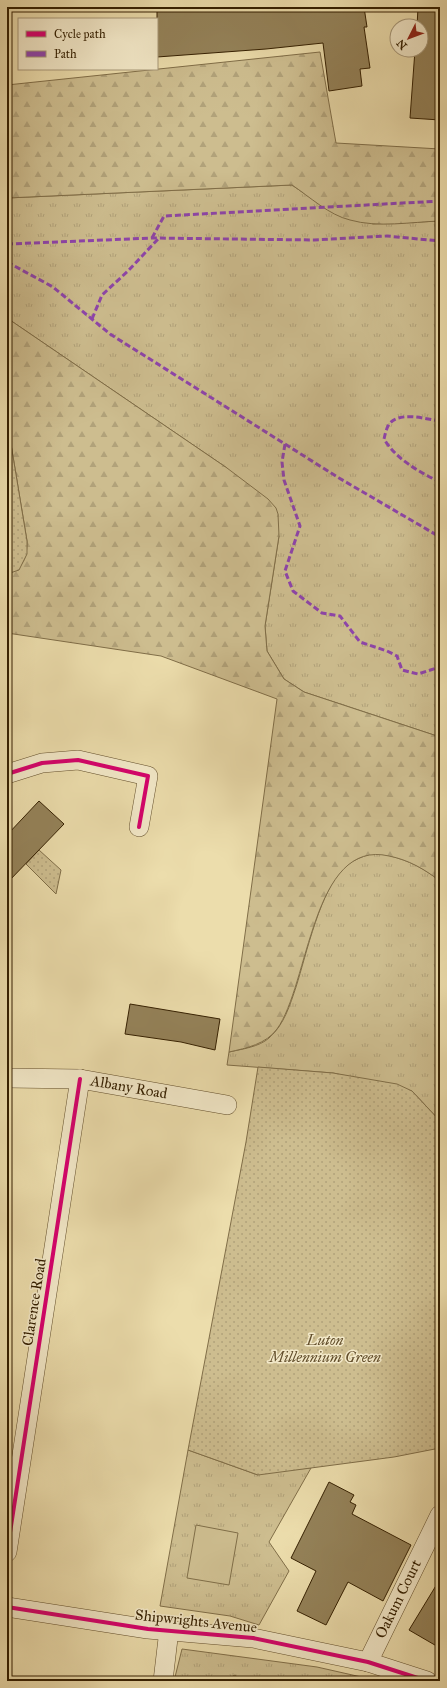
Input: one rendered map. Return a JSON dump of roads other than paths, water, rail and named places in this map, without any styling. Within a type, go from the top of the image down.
[{"type":"street","points":[[7,774],[42,763],[78,760],[148,776],[139,827]]},
{"type":"street","name":"Albany Road","points":[[7,1078],[80,1079],[227,1105]]},
{"type":"street","name":"Clarence Road","points":[[7,1552],[80,1079]]},
{"type":"street","name":"Oakum Court","points":[[368,1662],[440,1514]]},
{"type":"street","name":"Shipwrights Avenue","points":[[7,1607],[148,1629],[253,1638],[368,1662],[427,1681]]},
{"type":"street","points":[[163,1681],[169,1630]]},
{"type":"park label","name":"Luton Millennium Green","points":[[325,1348]]}]
